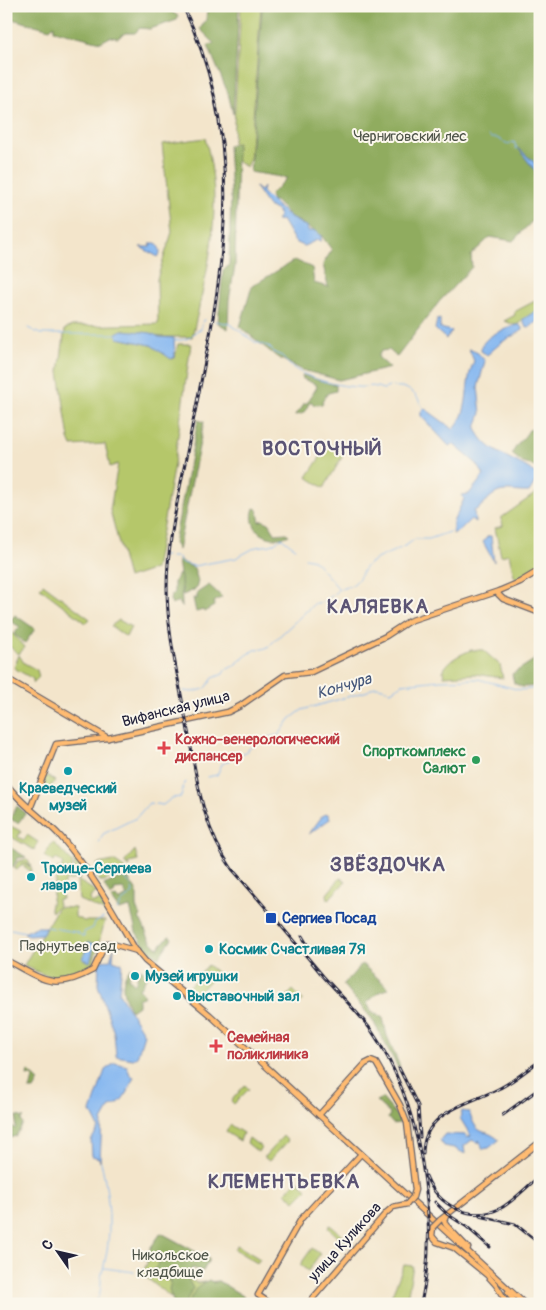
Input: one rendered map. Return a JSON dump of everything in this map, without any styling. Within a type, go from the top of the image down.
[{"type":"main road","name":"Вифанская улица","points":[[30,810],[56,744],[108,738],[228,712],[240,706],[285,675],[311,672],[386,636],[408,621],[499,591],[520,582],[540,570]]},
{"type":"main road","points":[[499,591],[498,594],[503,599]]},
{"type":"main road","points":[[487,595],[540,613]]},
{"type":"main road","points":[[6,678],[108,738]]},
{"type":"main road","points":[[6,783],[16,797],[53,828],[85,865],[145,961],[210,1015],[515,1296]]},
{"type":"main road","points":[[6,960],[47,981],[63,982],[91,971],[105,945],[109,943],[137,951]]},
{"type":"main road","name":"улица Куликова","points":[[308,1304],[360,1241],[390,1210],[406,1204],[413,1198],[416,1190],[407,1123],[400,1105],[373,1061],[368,1062],[357,1072],[319,1115]]},
{"type":"main road","points":[[319,1115],[360,1155],[499,1279]]},
{"type":"main road","points":[[507,1303],[493,1281],[459,1251],[434,1241],[432,1236],[433,1227],[540,1142]]},
{"type":"main road","points":[[271,1304],[258,1295],[301,1219],[360,1155]]},
{"type":"main road","points":[[446,1215],[444,1220],[448,1227],[522,1304]]},
{"type":"main road","points":[[507,1290],[512,1299],[507,1303]]},
{"type":"main road","points":[[507,1303],[512,1302],[515,1296]]},
{"type":"main road","points":[[507,1303],[522,1304]]},
{"type":"green space","points":[[14,6],[171,6],[172,12],[178,16],[177,20],[150,29],[140,28],[135,33],[125,33],[118,38],[110,37],[101,42],[54,30],[54,25],[50,29],[8,18]]},
{"type":"green space","points":[[216,6],[239,6],[233,114],[228,93],[208,46],[214,43],[200,29],[206,20],[207,7],[215,9]]},
{"type":"green space","points":[[241,6],[261,6],[250,159],[246,167],[232,157]]},
{"type":"green space","name":"Черниговский лес","points":[[268,6],[540,6],[539,214],[513,241],[490,237],[471,255],[472,267],[439,302],[397,357],[389,350],[381,351],[378,357],[390,368],[339,380],[302,370],[277,357],[240,327],[252,286],[295,260],[312,268],[314,283],[328,287],[323,264],[332,250],[321,235],[291,217],[275,201],[272,201],[270,195],[287,178],[250,172],[262,8]]},
{"type":"green space","points":[[205,138],[214,189],[214,213],[204,287],[192,337],[159,337],[150,333],[122,330],[118,338],[151,345],[172,359],[175,357],[178,344],[191,344],[174,464],[155,569],[128,578],[110,510],[118,464],[110,467],[105,444],[72,446],[69,439],[59,372],[65,329],[72,326],[158,324],[157,279],[172,232],[162,144]]},
{"type":"green space","points":[[237,143],[235,266],[229,300],[228,329],[218,323],[223,270],[229,266],[231,192],[228,146]]},
{"type":"green space","points":[[535,301],[540,308],[518,324],[515,325],[504,321],[515,315],[514,312]]},
{"type":"green space","points":[[302,375],[336,385],[336,391],[328,393],[322,401],[323,404],[314,405],[311,401],[304,412],[294,415],[302,408],[303,404],[307,403],[317,387],[315,384],[303,379]]},
{"type":"green space","points":[[540,419],[540,436],[533,439],[540,444],[538,467],[523,463],[512,454],[529,430],[537,428]]},
{"type":"green space","points":[[198,420],[204,422],[178,550],[174,543]]},
{"type":"green space","points":[[329,444],[345,452],[324,488],[307,477]]},
{"type":"green space","points":[[536,493],[540,496],[540,566],[517,579],[514,576],[509,554],[501,556],[495,528],[503,526],[501,518]]},
{"type":"green space","points":[[254,508],[257,509],[260,522],[262,520],[269,523],[276,534],[286,533],[289,535],[274,538],[261,534],[253,523]]},
{"type":"green space","points":[[178,560],[194,568],[198,581],[196,589],[183,595]]},
{"type":"green space","points":[[178,574],[181,576],[182,607],[178,601],[172,605],[170,600],[174,594],[174,582]]},
{"type":"green space","points":[[43,584],[90,619],[86,623],[40,588]]},
{"type":"green space","points":[[209,585],[222,597],[214,602],[214,606],[204,612],[203,610],[196,612],[193,598],[197,599],[197,593]]},
{"type":"green space","points":[[15,615],[35,629],[25,643],[14,634],[20,627],[12,622],[12,618]]},
{"type":"green space","points":[[119,620],[131,627],[126,637],[111,626]]},
{"type":"green space","points":[[10,631],[25,647],[19,654],[6,644],[6,632]]},
{"type":"green space","points":[[471,650],[483,650],[500,665],[503,678],[475,674],[444,676],[443,671],[448,663]]},
{"type":"green space","points":[[540,651],[540,686],[522,687],[514,683],[512,674],[534,660]]},
{"type":"green space","points":[[19,655],[24,663],[37,670],[39,677],[33,683],[33,679],[14,668]]},
{"type":"green space","points":[[45,775],[55,781],[48,790],[41,786]]},
{"type":"green space","points":[[17,806],[26,813],[18,823],[10,819]]},
{"type":"green space","points":[[6,824],[21,831],[18,837],[24,840],[27,835],[38,842],[34,850],[6,834]]},
{"type":"green space","points":[[53,842],[72,862],[73,874],[66,869],[61,874],[57,871],[58,867],[61,870],[63,863],[56,859],[53,862],[44,856]]},
{"type":"green space","points":[[11,848],[26,857],[18,858],[12,868],[6,864],[6,853]]},
{"type":"green space","points":[[135,850],[138,861],[129,863],[130,867],[124,863]]},
{"type":"green space","points":[[74,854],[88,874],[83,870],[79,880],[75,875]]},
{"type":"green space","points":[[27,859],[31,866],[21,862],[32,868],[29,876],[30,871],[22,865],[17,870],[14,868],[18,861]]},
{"type":"green space","points":[[114,861],[127,870],[104,881],[100,881],[96,875],[97,864]]},
{"type":"green space","points":[[57,872],[61,875],[68,872],[76,879],[65,881],[61,891],[62,899],[57,900],[58,906],[52,912],[50,909]]},
{"type":"green space","points":[[126,875],[137,892],[137,910],[141,916],[139,918],[150,940],[158,948],[169,936],[172,938],[159,957],[147,950],[136,932],[130,907],[119,910],[111,899],[116,897],[119,901],[127,896],[123,889],[114,890],[115,893],[110,896],[104,885]]},
{"type":"green space","points":[[340,878],[346,881],[328,900],[327,894]]},
{"type":"green space","points":[[77,880],[97,892],[91,896],[90,900],[93,903],[101,900],[104,911],[79,900]]},
{"type":"green space","name":"Пафнутьев сад","points":[[58,907],[75,908],[75,917],[84,921],[105,921],[92,967],[64,977],[51,977],[24,965]]},
{"type":"green space","points":[[362,964],[389,988],[378,993],[367,1003],[371,1011],[383,1018],[387,1036],[400,1067],[398,1068],[372,1019],[343,985]]},
{"type":"green space","points":[[208,965],[217,973],[195,997],[186,989],[199,976],[197,974],[201,973]]},
{"type":"green space","points":[[131,967],[128,978],[135,984],[140,969],[149,973],[139,989],[145,996],[138,999],[138,1006],[131,1011],[124,994],[123,983]]},
{"type":"green space","points":[[293,990],[303,1000],[297,1005],[287,996]]},
{"type":"green space","points":[[28,1071],[39,1081],[34,1090],[30,1090],[33,1078],[31,1075],[27,1076]]},
{"type":"green space","points":[[245,1085],[249,1089],[234,1104],[231,1101]]},
{"type":"green space","points":[[382,1098],[399,1118],[400,1123],[393,1124],[388,1118],[390,1114],[376,1101]]},
{"type":"green space","points":[[17,1116],[24,1118],[21,1120],[23,1124],[16,1136],[10,1138],[12,1132],[7,1129],[11,1125],[15,1129]]},
{"type":"green space","points":[[230,1125],[243,1133],[240,1141],[226,1132]]},
{"type":"green space","points":[[283,1136],[288,1141],[269,1161],[264,1157]]},
{"type":"green space","points":[[249,1138],[261,1147],[258,1152],[247,1143]]},
{"type":"green space","points":[[297,1180],[307,1189],[295,1201],[285,1193]]},
{"type":"green space","points":[[330,1225],[348,1240],[345,1243],[328,1228]]},
{"type":"green space","name":"Никольское кладбище","points":[[161,1233],[209,1259],[203,1271],[192,1267],[187,1278],[197,1283],[218,1281],[243,1296],[244,1300],[250,1304],[179,1304],[142,1274]]},
{"type":"green space","points":[[161,1233],[209,1259],[203,1271],[192,1268],[187,1278],[193,1288],[185,1304],[174,1304],[169,1290],[171,1281],[158,1277],[153,1272],[159,1263],[158,1251],[147,1262],[146,1259],[151,1247]]},
{"type":"green space","points":[[237,1245],[260,1259],[257,1263],[234,1249]]},
{"type":"green space","points":[[312,1248],[320,1254],[308,1271],[300,1265]]},
{"type":"green space","points":[[404,1265],[413,1266],[406,1304],[391,1304],[392,1294]]},
{"type":"green space","points":[[209,1280],[214,1283],[218,1281],[243,1296],[244,1300],[250,1304],[188,1304],[197,1287]]},
{"type":"water","points":[[518,148],[534,162],[540,174],[535,174],[536,172]]},
{"type":"water","points":[[255,187],[260,191],[263,187],[262,192],[271,201],[291,217],[307,226],[308,231],[315,231],[321,236],[321,241],[317,240],[304,246],[295,242],[282,220],[276,221],[279,217],[278,211],[268,206]]},
{"type":"water","points":[[151,243],[156,243],[159,248],[160,253],[158,257],[140,247],[150,247]]},
{"type":"water","points":[[540,308],[540,319],[529,328],[526,327],[522,320]]},
{"type":"water","points":[[440,319],[440,328],[452,331],[446,339],[435,329],[437,320]]},
{"type":"water","points":[[520,325],[523,330],[502,342],[487,355],[481,351],[485,341],[489,338],[500,331]]},
{"type":"water","points":[[122,330],[174,338],[175,357],[171,359],[151,345],[118,338],[116,333]]},
{"type":"water","points":[[469,349],[478,353],[485,361],[478,387],[481,413],[476,428],[481,437],[494,450],[528,468],[536,474],[537,479],[529,492],[507,491],[491,496],[474,511],[475,522],[471,519],[453,534],[453,522],[464,499],[462,495],[469,494],[484,475],[477,464],[453,444],[449,446],[421,416],[421,412],[424,408],[453,429],[459,422],[465,406],[474,361]]},
{"type":"water","points":[[488,536],[491,536],[494,562],[483,542]]},
{"type":"water","points":[[328,814],[330,819],[309,834],[323,815]]},
{"type":"water","points":[[36,927],[46,927],[42,934],[28,935],[24,933]]},
{"type":"water","points":[[88,942],[95,944],[90,962],[83,959]]},
{"type":"water","points":[[114,947],[113,960],[122,963],[119,993],[144,1034],[137,1057],[133,1059],[116,1056],[114,1033],[98,985],[99,961],[110,960]]},
{"type":"water","points":[[115,1063],[127,1066],[130,1075],[134,1077],[122,1099],[119,1103],[110,1107],[102,1121],[100,1162],[99,1158],[92,1156],[91,1140],[99,1128],[91,1112],[105,1070]]},
{"type":"water","points":[[462,1111],[469,1112],[479,1129],[499,1140],[489,1148],[483,1149],[479,1140],[478,1143],[472,1140],[464,1146],[465,1154],[454,1148],[444,1146],[440,1140],[445,1134],[467,1135],[466,1138],[471,1136],[460,1118]]},
{"type":"waterway","points":[[488,135],[491,138],[497,138],[508,144],[514,142],[517,149]]},
{"type":"waterway","points":[[175,340],[189,338],[201,329],[203,320],[205,320]]},
{"type":"waterway","points":[[215,321],[230,324],[255,342],[268,346],[295,369],[316,379],[349,386],[372,386],[384,389],[389,387]]},
{"type":"waterway","points":[[28,328],[40,334],[117,334]]},
{"type":"waterway","points":[[393,387],[404,388],[413,392],[424,410]]},
{"type":"waterway","points":[[305,558],[314,560],[339,589],[357,581],[370,563],[415,539],[429,539],[452,531]]},
{"type":"waterway","points":[[178,558],[180,562],[194,566],[236,558],[256,547],[271,545],[282,538],[295,548]]},
{"type":"waterway","points":[[171,557],[176,557]]},
{"type":"waterway","points":[[271,644],[315,603],[325,601],[339,589]]},
{"type":"waterway","points":[[206,688],[213,678],[223,674],[225,670],[250,653],[269,646]]},
{"type":"waterway","name":"Кончура","points":[[207,777],[217,775],[222,764],[245,752],[263,738],[279,735],[290,719],[302,710],[368,691],[374,687],[391,691],[402,684],[478,679],[520,690],[540,688]]},
{"type":"waterway","points":[[184,691],[193,692],[204,689]]},
{"type":"waterway","name":"Кончура","points":[[99,843],[103,834],[136,818],[149,803],[163,805],[172,798],[181,797],[186,782]]},
{"type":"waterway","name":"Кончура","points":[[107,876],[119,875]]},
{"type":"waterway","name":"Кончура","points":[[117,910],[122,902],[133,893],[129,883],[121,877]]},
{"type":"waterway","name":"Кончура","points":[[46,927],[76,932],[84,937],[84,932],[93,928],[95,923],[103,918]]},
{"type":"waterway","name":"Кончура","points":[[11,929],[25,932]]},
{"type":"waterway","points":[[99,1296],[109,1231],[108,1204],[101,1162]]},
{"type":"waterway","points":[[104,1268],[134,1272]]},
{"type":"waterway","points":[[96,1304],[98,1298]]},
{"type":"railway","points":[[183,6],[206,64],[219,120],[225,177],[223,233],[217,289],[208,346],[175,513],[168,564],[169,627],[176,669],[202,803],[207,820],[222,853],[232,869],[371,1030],[388,1059],[403,1091],[414,1126],[422,1162],[427,1199],[426,1271],[421,1304]]},
{"type":"railway","points":[[302,936],[308,946]]},
{"type":"railway","points":[[423,1154],[425,1140],[430,1128],[449,1111],[504,1086],[540,1061]]},
{"type":"railway","points":[[399,1068],[418,1106],[420,1137]]},
{"type":"railway","points":[[503,1115],[540,1088]]},
{"type":"railway","points":[[426,1176],[431,1187],[447,1203],[457,1209],[478,1214],[501,1208],[540,1176]]},
{"type":"railway","points":[[435,1202],[447,1214],[467,1227],[490,1247]]},
{"type":"railway","points":[[480,1216],[515,1224],[540,1244]]},
{"type":"place","name":"Кожно-венерологический диспансер","points":[[164,748]]},
{"type":"place","name":"Спорткомплекс Салют","points":[[476,760]]},
{"type":"place","name":"Краеведческий музей","points":[[68,771]]},
{"type":"place","name":"Троице-Сергиева лавра","points":[[31,877]]},
{"type":"place","name":"Сергиев Посад","points":[[271,918]]},
{"type":"place","name":"Космик Счастливая 7Я","points":[[209,949]]},
{"type":"place","name":"Музей игрушки","points":[[135,976]]},
{"type":"place","name":"Выставочный зал","points":[[177,996]]},
{"type":"place","name":"Семейная поликлиника","points":[[216,1046]]},
{"type":"district","name":"ВОСТОЧНЫЙ","points":[[322,448]]},
{"type":"district","name":"КАЛЯЕВКА","points":[[378,606]]},
{"type":"district","name":"ЗВЁЗДОЧКА","points":[[388,864]]},
{"type":"district","name":"КЛЕМЕНТЬЕВКА","points":[[284,1181]]}]
